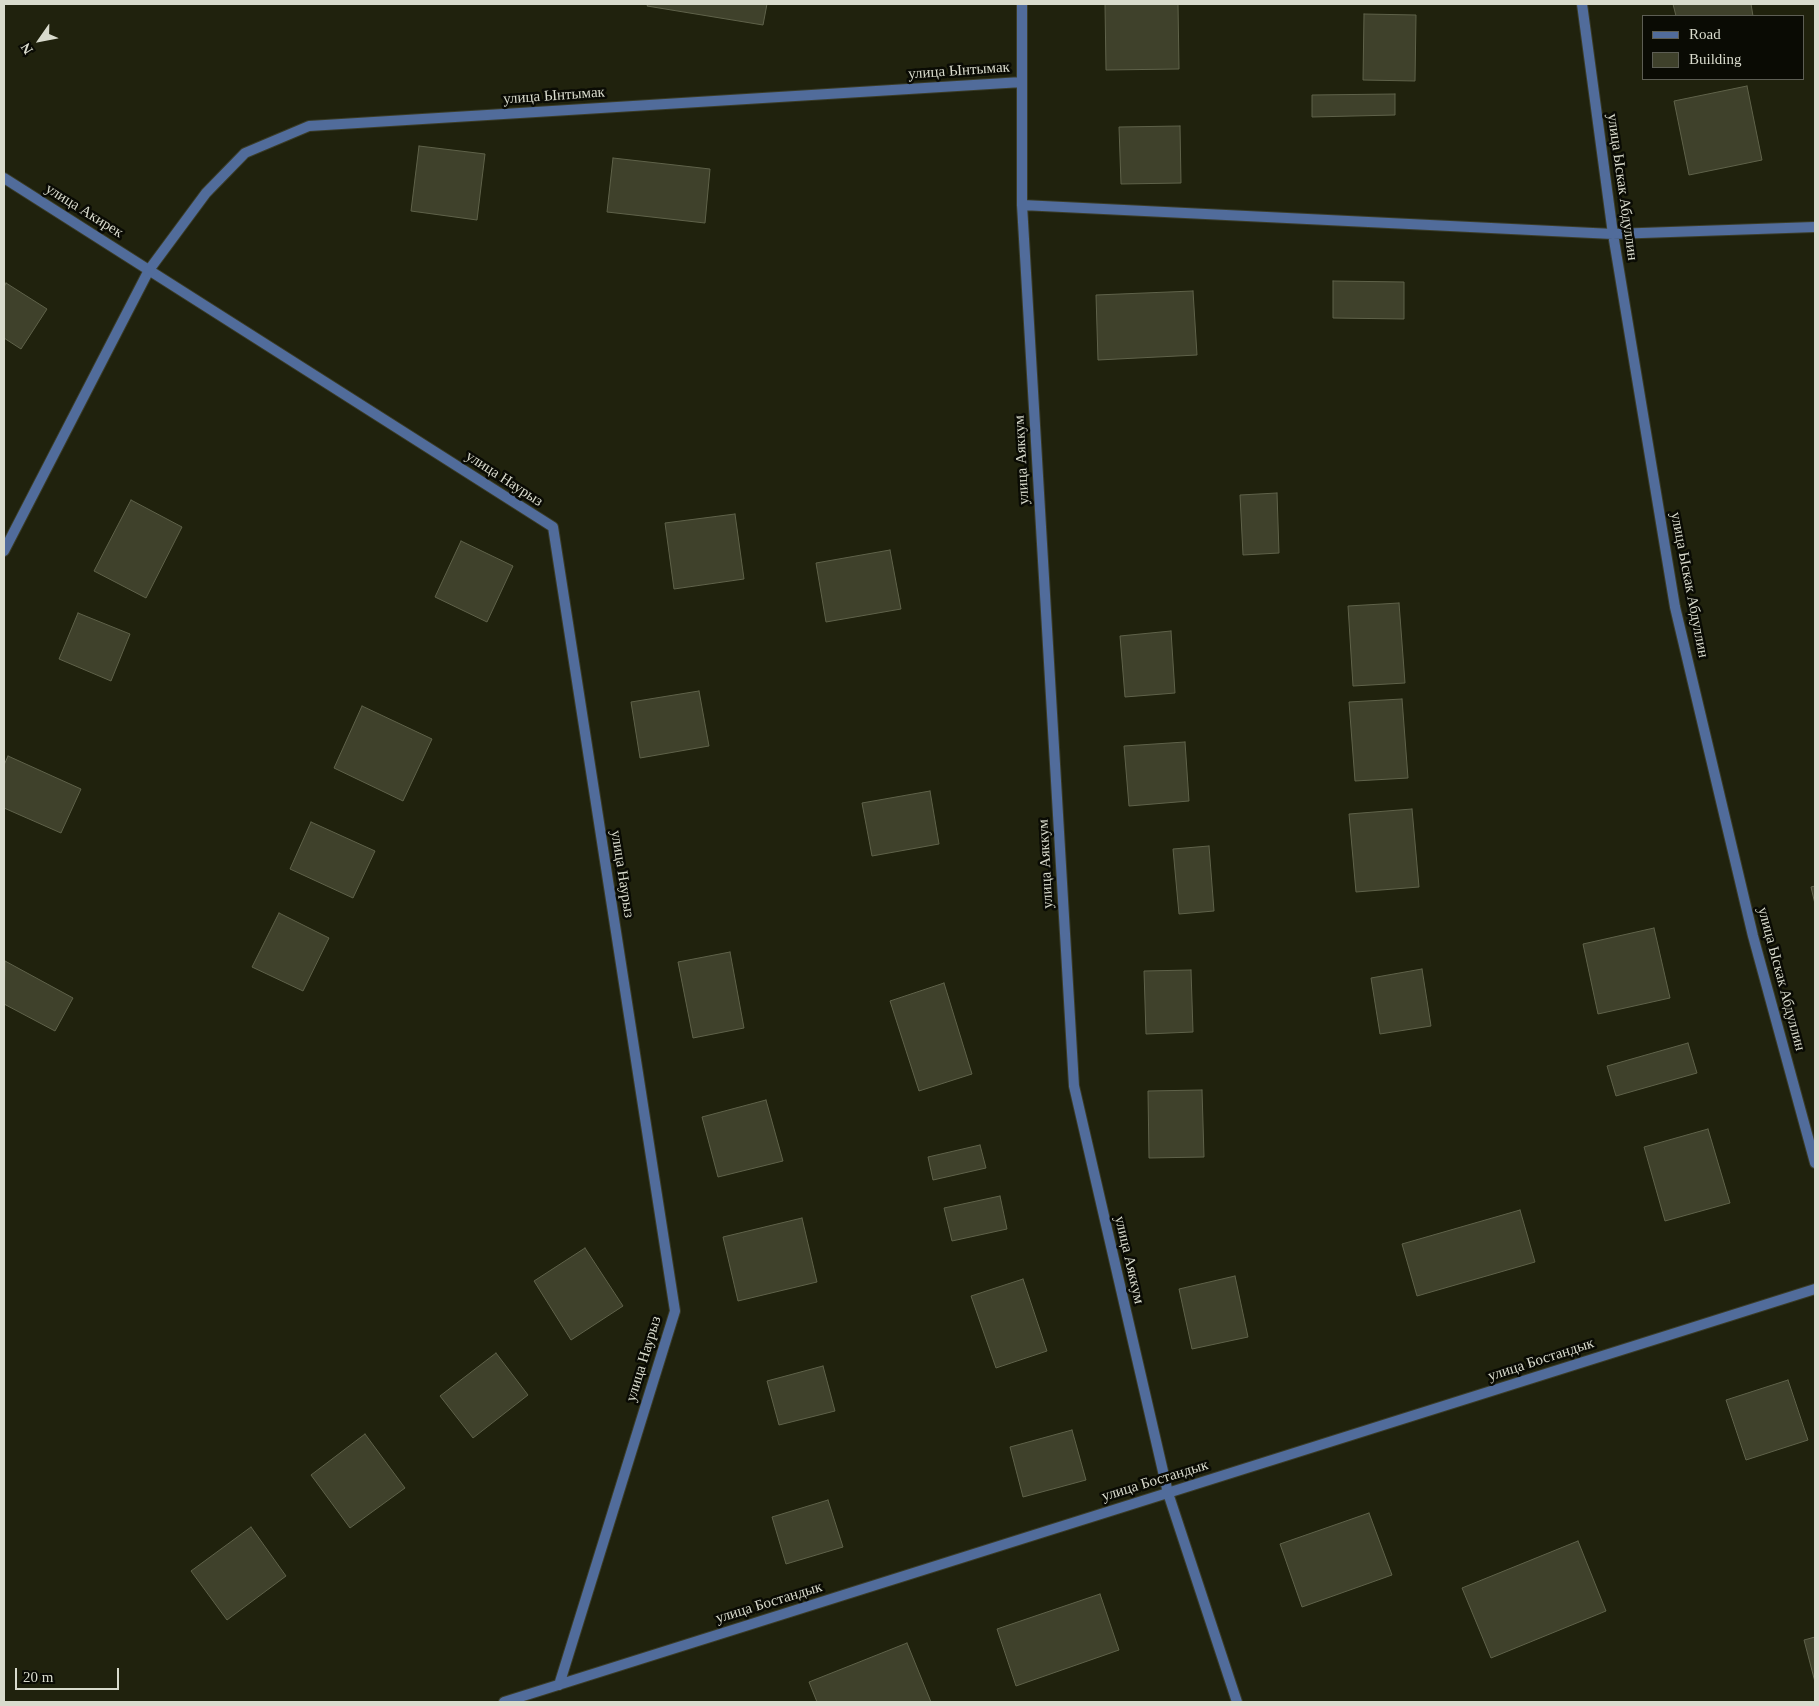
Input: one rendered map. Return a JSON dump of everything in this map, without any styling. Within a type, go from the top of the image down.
[{"type":"street","name":"улица Аяккум","points":[[1022,4],[1022,205],[1074,1086],[1168,1493],[1237,1702]]},
{"type":"street","name":"улица Ыскак Абдуллин","points":[[1582,4],[1612,234],[1675,607],[1753,936],[1815,1163]]},
{"type":"street","name":"улица Ынтымак","points":[[4,551],[149,270],[206,193],[245,153],[310,126],[1022,82]]},
{"type":"street","name":"улица Акирек","points":[[4,178],[149,270]]},
{"type":"street","points":[[1022,205],[1612,234],[1815,227]]},
{"type":"street","name":"улица Наурыз","points":[[149,270],[553,527],[674,1311],[559,1685]]},
{"type":"street","name":"улица Бостандык","points":[[504,1702],[1815,1289]]},
{"type":"building","points":[[648,4],[767,4],[763,25],[647,6]]},
{"type":"building","points":[[1105,4],[1178,4],[1179,69],[1106,70]]},
{"type":"building","points":[[1673,4],[1751,4],[1753,15],[1676,15]]},
{"type":"building","points":[[1364,14],[1416,15],[1415,81],[1363,80]]},
{"type":"building","points":[[1747,86],[1762,160],[1689,175],[1674,101]]},
{"type":"building","points":[[1395,94],[1395,115],[1312,117],[1312,95]]},
{"type":"building","points":[[1180,126],[1181,183],[1121,184],[1119,127]]},
{"type":"building","points":[[419,146],[485,154],[477,220],[411,211]]},
{"type":"building","points":[[613,158],[710,169],[705,223],[607,212]]},
{"type":"building","points":[[1333,281],[1404,282],[1404,319],[1333,318]]},
{"type":"building","points":[[6,283],[47,309],[21,349],[4,338],[4,287]]},
{"type":"building","points":[[1193,291],[1197,355],[1098,360],[1096,295]]},
{"type":"building","points":[[1277,493],[1279,553],[1243,555],[1240,495]]},
{"type":"building","points":[[131,500],[182,527],[146,598],[94,571]]},
{"type":"building","points":[[735,514],[744,579],[674,589],[665,523]]},
{"type":"building","points":[[461,541],[513,566],[487,622],[435,597]]},
{"type":"building","points":[[890,550],[901,609],[826,622],[816,563]]},
{"type":"building","points":[[1399,603],[1405,683],[1353,686],[1348,606]]},
{"type":"building","points":[[78,613],[130,634],[111,681],[59,659]]},
{"type":"building","points":[[1171,631],[1175,693],[1125,697],[1120,636]]},
{"type":"building","points":[[699,691],[709,746],[640,758],[631,702]]},
{"type":"building","points":[[1402,699],[1408,778],[1355,781],[1349,702]]},
{"type":"building","points":[[362,706],[432,739],[403,801],[334,768]]},
{"type":"building","points":[[1185,742],[1189,801],[1129,806],[1124,746]]},
{"type":"building","points":[[8,756],[81,789],[61,833],[4,808],[4,765]]},
{"type":"building","points":[[930,791],[939,844],[872,856],[862,803]]},
{"type":"building","points":[[1412,809],[1419,887],[1356,892],[1349,814]]},
{"type":"building","points":[[311,822],[375,851],[353,898],[290,869]]},
{"type":"building","points":[[1209,846],[1214,911],[1179,914],[1173,849]]},
{"type":"building","points":[[1815,886],[1815,904],[1811,887]]},
{"type":"building","points":[[279,913],[329,938],[303,991],[252,967]]},
{"type":"building","points":[[1654,928],[1670,998],[1598,1014],[1583,944]]},
{"type":"building","points":[[730,952],[744,1028],[693,1038],[678,962]]},
{"type":"building","points":[[5,961],[73,998],[55,1031],[4,1004]]},
{"type":"building","points":[[1422,969],[1431,1026],[1380,1034],[1371,978]]},
{"type":"building","points":[[1191,970],[1193,1032],[1146,1034],[1144,971]]},
{"type":"building","points":[[944,983],[972,1074],[919,1091],[890,1001]]},
{"type":"building","points":[[1688,1043],[1697,1073],[1616,1096],[1607,1066]]},
{"type":"building","points":[[1202,1090],[1204,1157],[1149,1158],[1148,1091]]},
{"type":"building","points":[[766,1100],[783,1161],[718,1177],[702,1117]]},
{"type":"building","points":[[1708,1129],[1730,1203],[1665,1221],[1644,1147]]},
{"type":"building","points":[[980,1145],[986,1168],[933,1180],[928,1157]]},
{"type":"building","points":[[1000,1196],[1007,1229],[952,1241],[944,1208]]},
{"type":"building","points":[[1520,1210],[1535,1262],[1417,1296],[1402,1244]]},
{"type":"building","points":[[802,1218],[817,1282],[738,1301],[723,1237]]},
{"type":"building","points":[[585,1248],[623,1306],[571,1340],[534,1281]]},
{"type":"building","points":[[1235,1276],[1248,1337],[1192,1349],[1179,1289]]},
{"type":"building","points":[[1023,1279],[1047,1351],[996,1368],[971,1296]]},
{"type":"building","points":[[496,1353],[528,1395],[473,1438],[440,1396]]},
{"type":"building","points":[[823,1366],[835,1411],[779,1425],[767,1381]]},
{"type":"building","points":[[1788,1380],[1808,1440],[1746,1460],[1726,1400]]},
{"type":"building","points":[[1072,1430],[1086,1480],[1023,1497],[1010,1447]]},
{"type":"building","points":[[365,1434],[405,1488],[350,1528],[311,1475]]},
{"type":"building","points":[[828,1500],[843,1547],[786,1564],[772,1517]]},
{"type":"building","points":[[1369,1513],[1392,1575],[1302,1607],[1280,1544]]},
{"type":"building","points":[[251,1527],[286,1576],[227,1620],[191,1571]]},
{"type":"building","points":[[1578,1541],[1606,1611],[1491,1658],[1462,1588]]},
{"type":"building","points":[[1100,1594],[1119,1650],[1016,1686],[997,1629]]},
{"type":"building","points":[[1815,1637],[1815,1682],[1804,1640]]},
{"type":"building","points":[[907,1643],[931,1702],[817,1702],[809,1682]]}]
